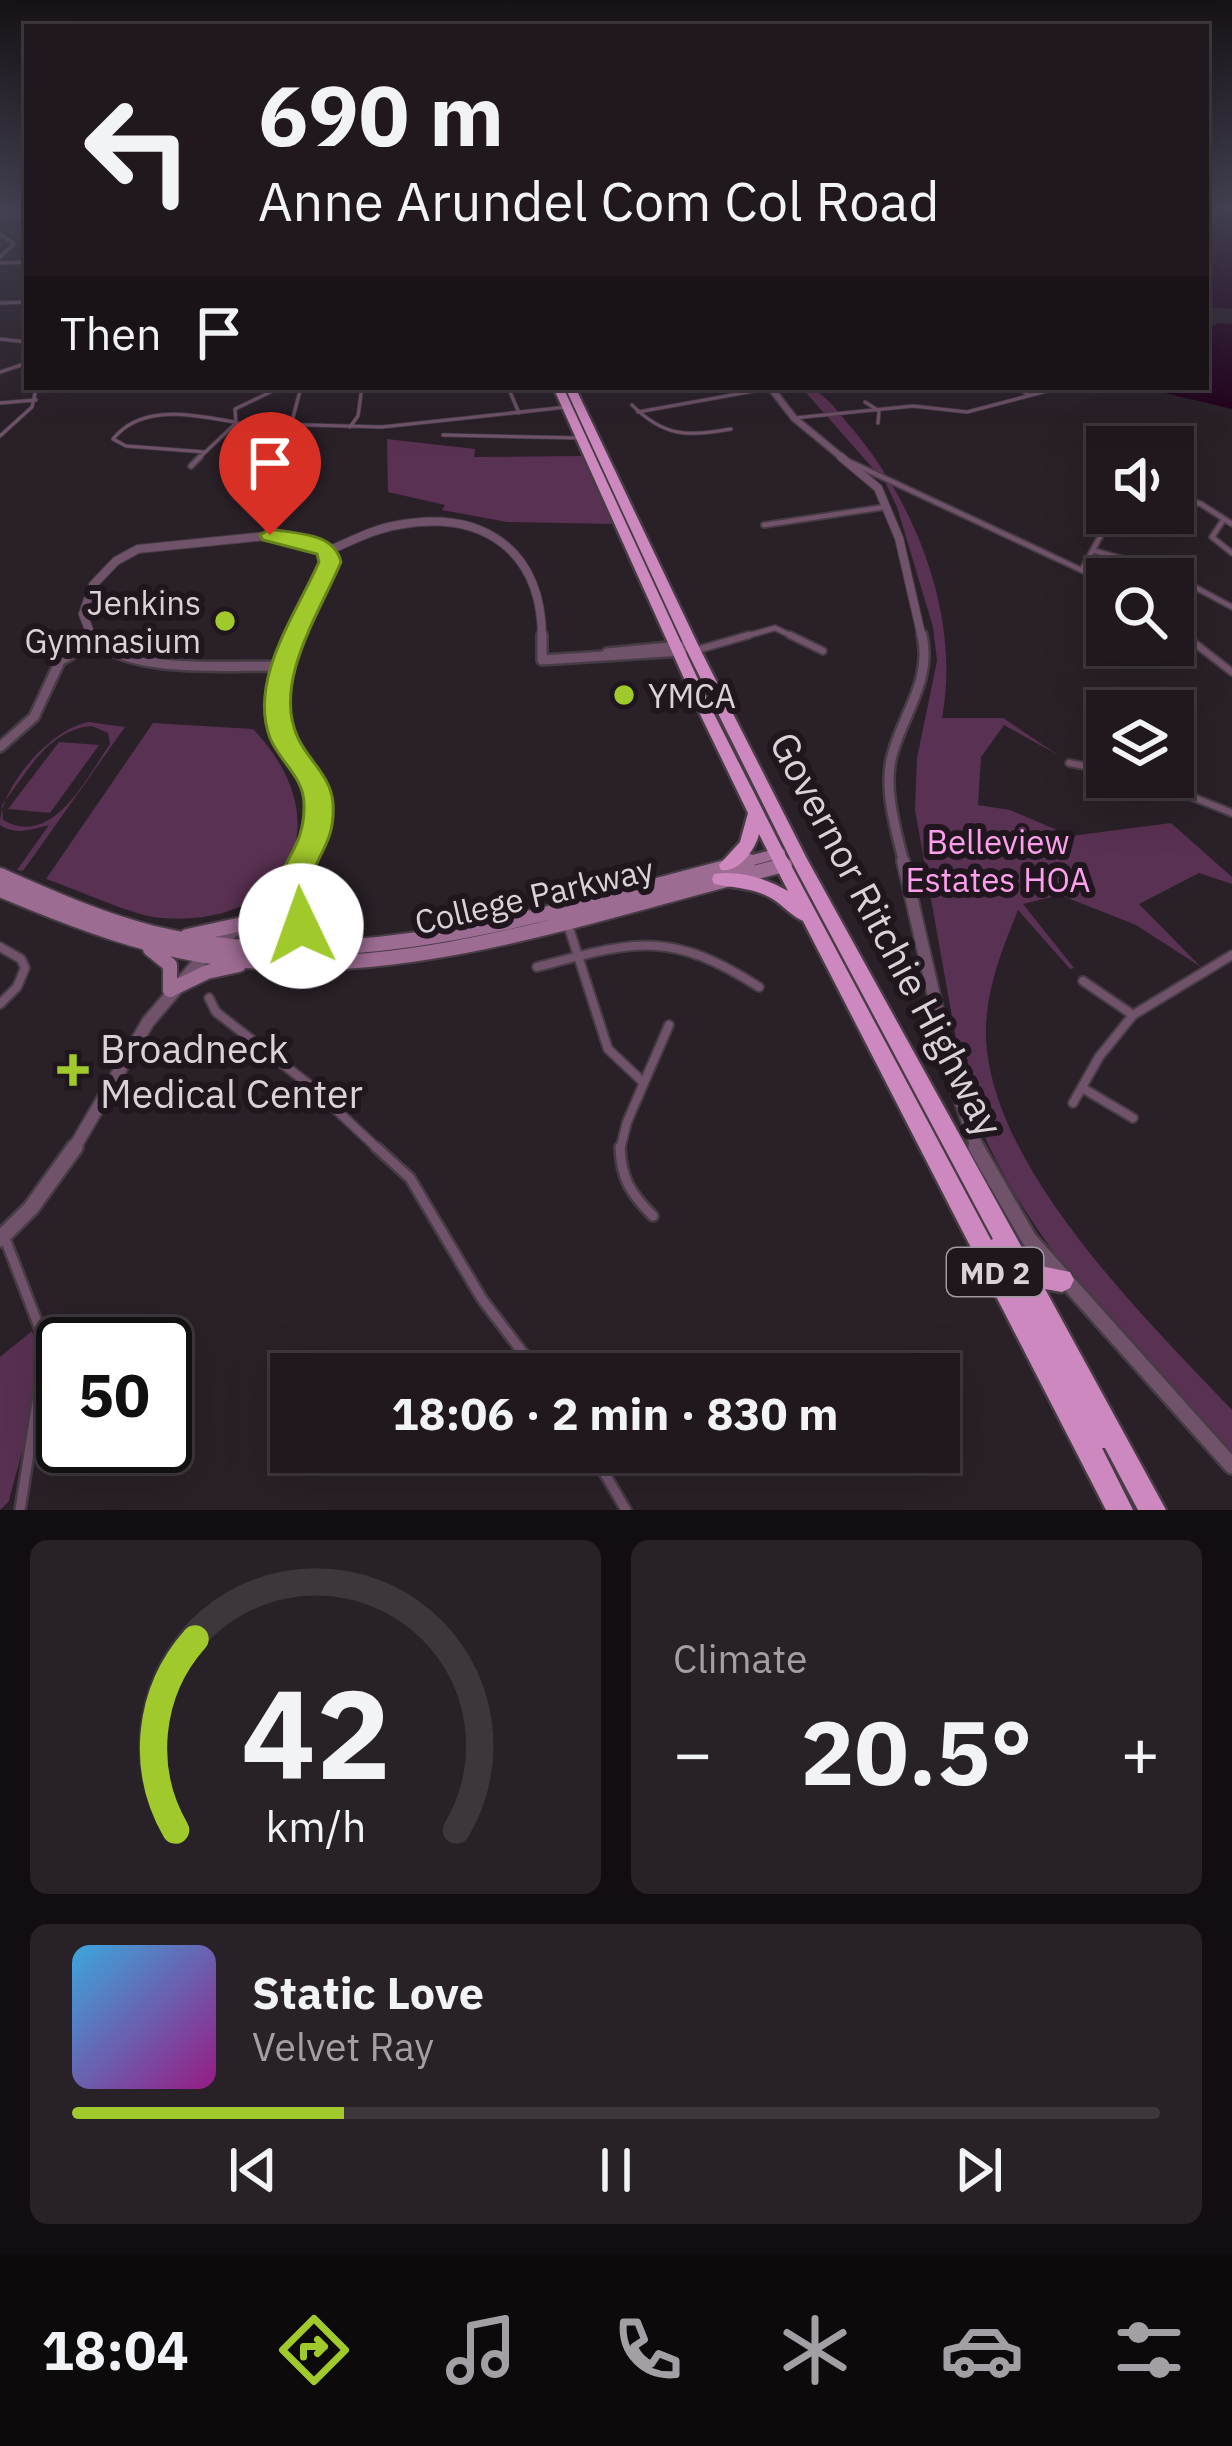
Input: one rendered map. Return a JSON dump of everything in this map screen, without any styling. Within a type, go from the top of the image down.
[{"type":"highway","name":"Governor Ritchie Highway","points":[[560,390],[756,812],[788,858],[817,931],[1120,1510]]},
{"type":"highway","name":"Governor Ritchie Highway","points":[[571,390],[582,430]]},
{"type":"highway","name":"Governor Ritchie Highway","points":[[682,649],[788,858],[954,1142],[1151,1510]]},
{"type":"highway","points":[[756,812],[753,836],[723,873],[776,891],[817,931]]},
{"type":"highway","points":[[923,1135],[951,1169],[1000,1262],[1027,1276],[1043,1274],[1063,1280]]},
{"type":"highway","points":[[954,1142],[979,1152]]},
{"type":"highway","points":[[1010,1300],[1031,1307],[1072,1387],[1151,1510]]},
{"type":"main road","name":"College Parkway","points":[[0,890],[130,941],[205,956],[271,962],[388,956],[788,858]]},
{"type":"main road","name":"College Parkway","points":[[0,875],[116,922],[178,938],[277,949],[377,943],[564,912]]},
{"type":"main road","points":[[292,880],[295,917],[309,932],[331,941],[377,943]]},
{"type":"main road","points":[[178,938],[242,924]]},
{"type":"main road","points":[[130,941],[167,961],[170,990],[227,966],[271,962]]},
{"type":"street","points":[[11,359],[24,362]]},
{"type":"street","points":[[0,436],[36,400],[36,390]]},
{"type":"street","points":[[236,423],[235,410],[275,390]]},
{"type":"street","points":[[291,425],[300,390]]},
{"type":"street","points":[[350,427],[358,416],[362,390]]},
{"type":"street","points":[[509,390],[519,412]]},
{"type":"street","points":[[638,412],[760,390]]},
{"type":"street","points":[[773,390],[794,418],[843,459],[878,480],[1084,568],[1104,534]]},
{"type":"street","points":[[1019,390],[1031,396]]},
{"type":"street","points":[[794,418],[913,406],[961,412],[1045,390]]},
{"type":"street","points":[[0,403],[36,400]]},
{"type":"street","points":[[865,402],[879,411]]},
{"type":"street","points":[[632,405],[652,428],[666,435],[685,437],[731,429]]},
{"type":"street","points":[[206,452],[122,445],[113,439],[126,423],[145,417],[350,427],[568,407]]},
{"type":"street","points":[[878,423],[879,411]]},
{"type":"street","points":[[190,466],[236,423]]},
{"type":"street","points":[[0,426],[11,426]]},
{"type":"street","points":[[443,436],[582,430]]},
{"type":"street","points":[[878,480],[889,506],[926,654],[922,681],[891,757],[891,806],[953,1079],[979,1152],[1015,1221],[1232,1466]]},
{"type":"street","points":[[1194,503],[1232,524]]},
{"type":"street","points":[[764,525],[889,506]]},
{"type":"street","points":[[1222,522],[1212,537],[1232,553]]},
{"type":"street","points":[[282,667],[142,659],[92,642],[82,617],[83,604],[109,567],[128,553],[150,546],[255,535],[298,538],[327,551],[407,524],[459,526],[494,536],[528,566],[537,586],[542,657],[623,658],[775,628],[796,634],[823,651]]},
{"type":"street","points":[[20,1510],[46,1345],[2,1237],[62,1168],[144,1024],[170,990],[292,880],[313,844],[319,805],[316,787],[276,718],[275,689],[330,562],[327,551]]},
{"type":"street","points":[[1095,551],[1163,570],[1232,608]]},
{"type":"street","points":[[0,747],[34,717],[60,661],[92,642]]},
{"type":"street","points":[[1194,643],[1232,673]]},
{"type":"street","points":[[1070,763],[1086,766]]},
{"type":"street","points":[[1194,798],[1232,813]]},
{"type":"street","points":[[564,912],[608,1049],[643,1082]]},
{"type":"street","points":[[537,967],[650,941],[675,943],[712,956],[759,987]]},
{"type":"street","points":[[0,947],[21,959],[26,968],[17,987],[0,1004]]},
{"type":"street","points":[[1073,1103],[1099,1058],[1133,1015],[1232,955]]},
{"type":"street","points":[[1084,981],[1133,1015]]},
{"type":"street","points":[[209,998],[216,1012],[311,1086],[410,1178],[482,1299],[523,1353]]},
{"type":"street","points":[[653,1216],[635,1202],[623,1178],[621,1152],[624,1123],[669,1024]]},
{"type":"street","points":[[1084,1089],[1133,1118]]},
{"type":"street","points":[[604,1473],[626,1510]]},
{"type":"green space","name":"Belleview Estates HOA","points":[[804,390],[822,395],[850,426],[895,490],[913,526],[939,602],[945,641],[942,718],[1003,718],[1058,755],[1004,725],[981,757],[978,805],[1010,810],[1071,836],[1171,823],[1232,877],[1232,884],[1199,873],[1139,904],[1201,967],[1136,925],[1060,895],[1023,904],[1074,968],[1018,910],[993,979],[986,1032],[998,1099],[1020,1148],[1083,1245],[1232,1410],[1232,1455],[1115,1328],[1046,1241],[988,1144],[965,1089],[915,810],[917,758],[937,661],[933,627],[885,482]]},
{"type":"green space","points":[[387,439],[475,449],[474,457],[583,456],[614,524],[507,522],[442,510],[445,505],[388,492]]},
{"type":"green space","points":[[89,722],[125,727],[23,871],[17,870],[49,825],[12,830],[0,825],[2,810],[3,820],[21,826],[38,825],[53,817],[79,790],[110,744],[108,733],[92,726],[63,735],[40,755],[6,799],[30,762],[59,736]]},
{"type":"green space","points":[[153,723],[253,729],[280,765],[295,800],[297,833],[289,862],[270,887],[242,906],[205,917],[161,918],[46,879]]},
{"type":"green space","points":[[59,742],[99,745],[50,813],[8,809]]},
{"type":"green space","points":[[32,1331],[35,1394],[9,1501],[0,1510],[0,1357]]},
{"type":"shaded area","points":[[1209,277],[1232,277],[1232,309],[1209,307]]},
{"type":"shaded area","points":[[1232,324],[1232,409],[1145,390],[1209,390],[1209,328]]},
{"type":"place","name":"Jenkins Gymnasium","points":[[225,621]]},
{"type":"place","name":"YMCA","points":[[624,695]]},
{"type":"place","name":"Broadneck Medical Center","points":[[73,1070]]},
{"type":"route","points":[[270,535],[315,543],[327,551],[330,562],[275,689],[276,718],[283,737],[316,787],[319,805],[313,844],[292,880],[290,897],[301,926]]}]
